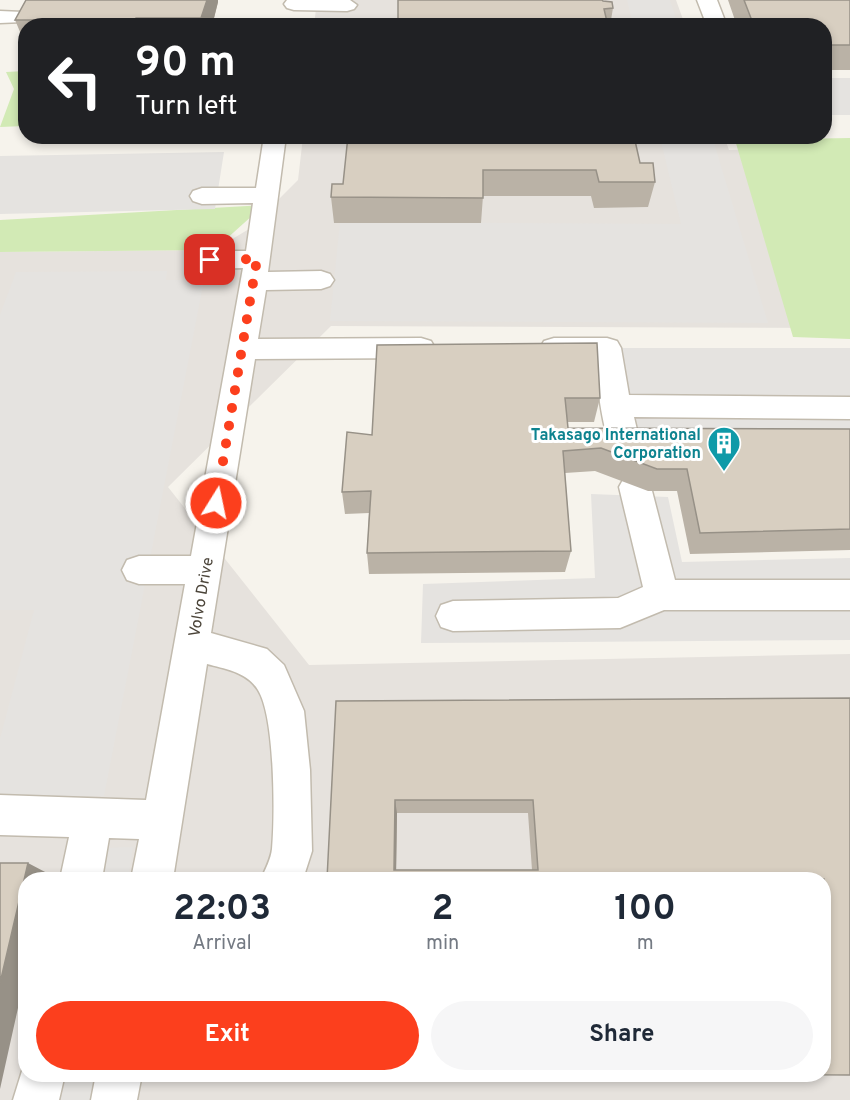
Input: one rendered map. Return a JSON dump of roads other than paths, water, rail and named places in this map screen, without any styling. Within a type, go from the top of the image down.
[{"type":"street","points":[[707,0],[714,18]]},
{"type":"street","points":[[292,18],[294,2],[341,3]]},
{"type":"street","points":[[0,17],[39,17]]},
{"type":"street","name":"Volvo Drive","points":[[153,872],[243,349],[274,144]]},
{"type":"street","points":[[202,196],[266,195]]},
{"type":"street","points":[[210,260],[321,280]]},
{"type":"street","points":[[243,349],[445,348]]},
{"type":"street","points":[[526,348],[607,348],[616,406],[627,451]]},
{"type":"street","points":[[616,406],[850,408]]},
{"type":"street","points":[[635,487],[662,595]]},
{"type":"street","points":[[140,570],[205,570]]},
{"type":"street","points":[[453,616],[620,613],[662,595],[850,595]]},
{"type":"street","points":[[192,644],[254,661],[272,677],[286,711],[291,770],[292,851],[284,872]]},
{"type":"street","points":[[0,815],[162,820]]},
{"type":"street","points":[[82,872],[93,818]]},
{"type":"street","points":[[36,1100],[40,1082]]},
{"type":"street","points":[[114,1100],[117,1082]]},
{"type":"place","name":"Takasago International Corporation","points":[[724,472]]}]
